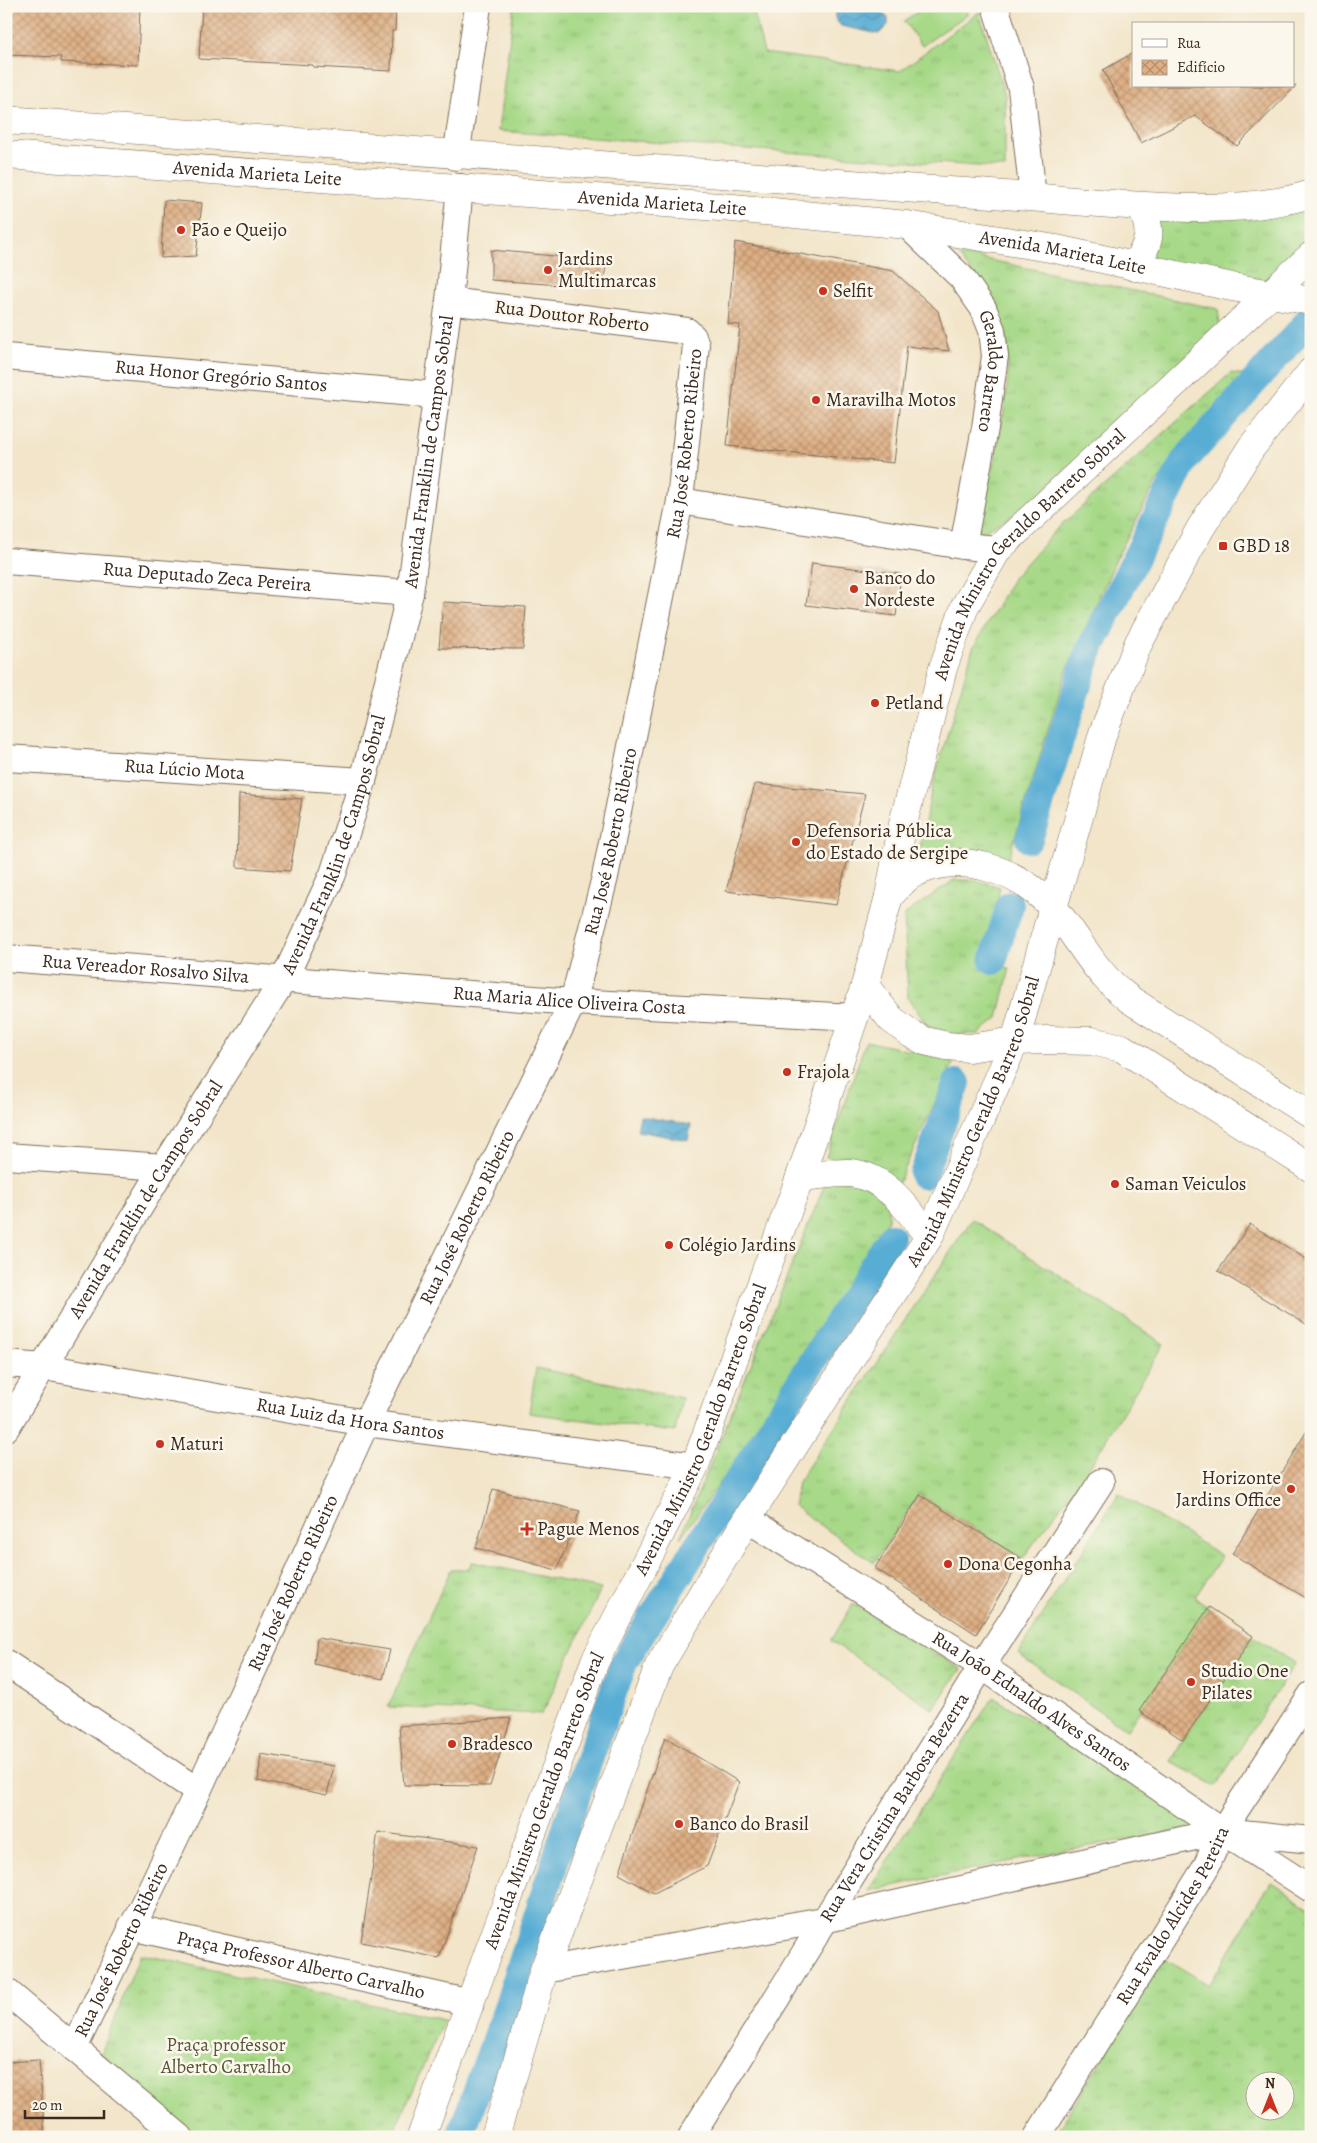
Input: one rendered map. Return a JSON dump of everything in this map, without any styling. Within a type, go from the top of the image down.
[{"type":"main road","name":"Avenida Marieta Leite","points":[[6,120],[456,156],[1033,197],[1141,207],[1244,207],[1295,199],[1311,194]]},
{"type":"main road","name":"Avenida Marieta Leite","points":[[6,155],[733,208],[907,225],[1056,249],[1134,267],[1291,298]]},
{"type":"main road","points":[[1134,267],[1145,248],[1149,236],[1149,223],[1141,207]]},
{"type":"main road","name":"Avenida Ministro Geraldo Barreto Sobral","points":[[421,2137],[595,1661],[695,1466],[800,1177],[865,986],[889,896],[902,828],[943,668],[965,606],[998,550],[1291,298],[1311,256]]},
{"type":"main road","name":"Avenida Ministro Geraldo Barreto Sobral","points":[[495,2137],[544,1970],[659,1666],[747,1519],[929,1237],[1015,1041],[1104,733],[1138,644],[1205,521],[1251,448],[1311,372]]},
{"type":"main road","points":[[889,896],[911,875],[932,867],[954,863],[969,862],[1012,876],[1034,890],[1054,908],[1106,979],[1129,999],[1311,1115]]},
{"type":"main road","points":[[865,986],[891,1019],[911,1034],[925,1040],[956,1048],[1015,1041],[1092,1041],[1122,1048],[1311,1168]]},
{"type":"main road","points":[[800,1177],[842,1173],[866,1177],[877,1182],[896,1197],[929,1237]]},
{"type":"street","points":[[456,156],[478,6]]},
{"type":"street","points":[[995,6],[1021,88],[1033,197]]},
{"type":"street","name":"Avenida Franklin de Campos Sobral","points":[[6,1428],[164,1168],[284,980],[333,874],[363,781],[410,593],[449,301],[460,188]]},
{"type":"street","name":"Geraldo Barreto","points":[[907,225],[962,278],[983,308],[992,330],[995,356],[963,546]]},
{"type":"street","name":"Rua Doutor Roberto","points":[[449,301],[687,331],[693,337]]},
{"type":"street","name":"Rua José Roberto Ribeiro","points":[[74,2048],[198,1791],[366,1423],[573,1002],[605,876],[680,502],[696,345],[693,337]]},
{"type":"street","name":"Rua Honor Gregório Santos","points":[[6,357],[436,395]]},
{"type":"street","points":[[680,502],[998,550]]},
{"type":"street","name":"Rua Deputado Zeca Pereira","points":[[6,561],[410,593]]},
{"type":"street","name":"Rua Lúcio Mota","points":[[6,758],[363,781]]},
{"type":"street","name":"Rua Vereador Rosalvo Silva","points":[[6,958],[284,980]]},
{"type":"street","name":"Rua Maria Alice Oliveira Costa","points":[[284,980],[573,1002],[854,1017]]},
{"type":"street","points":[[6,1156],[164,1168]]},
{"type":"street","name":"Rua Luiz da Hora Santos","points":[[6,1364],[44,1367],[366,1423],[695,1466]]},
{"type":"street","name":"Rua Vera Cristina Barbosa Bezerra","points":[[692,2135],[823,1920],[982,1666],[1101,1482]]},
{"type":"street","name":"Rua João Ednaldo Alves Santos","points":[[747,1519],[982,1666],[1222,1831],[1311,1889]]},
{"type":"street","points":[[6,1663],[198,1791]]},
{"type":"street","name":"Rua Evaldo Alcides Pereira","points":[[1037,2137],[1206,1867],[1222,1831],[1311,1695]]},
{"type":"street","points":[[544,1970],[823,1920],[1222,1831],[1311,1840]]},
{"type":"street","name":"Praça Professor Alberto Carvalho","points":[[131,1927],[471,2004]]},
{"type":"street","points":[[6,1991],[180,2137]]},
{"type":"green space","points":[[514,6],[752,6],[764,53],[900,71],[979,12],[1005,95],[1005,168],[498,131]]},
{"type":"green space","points":[[926,6],[964,6],[969,13],[922,46],[904,21]]},
{"type":"green space","points":[[1311,206],[1311,241],[1272,281],[1148,260],[1153,214]]},
{"type":"green space","points":[[957,253],[1218,309],[1220,326],[1023,510],[974,536],[996,453],[1002,422],[1007,390],[1008,360],[1005,332],[996,309]]},
{"type":"green space","points":[[1231,373],[1245,375],[1156,483],[1119,553],[1066,672],[1008,860],[990,854],[916,867],[933,783],[973,648],[1014,577],[1056,530]]},
{"type":"green space","points":[[954,880],[975,880],[1000,887],[985,963],[1010,968],[998,1018],[978,1034],[950,1034],[928,1026],[908,998],[904,915]]},
{"type":"green space","points":[[866,1041],[954,1061],[896,1188],[875,1169],[826,1157]]},
{"type":"green space","points":[[863,1178],[888,1205],[888,1220],[777,1404],[680,1538],[827,1179]]},
{"type":"green space","points":[[972,1219],[1164,1344],[1087,1471],[1023,1558],[919,1494],[874,1563],[794,1506],[798,1482]]},
{"type":"green space","points":[[536,1368],[682,1398],[675,1432],[529,1413]]},
{"type":"green space","points":[[1119,1493],[1222,1556],[1195,1597],[1209,1607],[1127,1730],[1018,1654]]},
{"type":"green space","points":[[472,1562],[601,1589],[542,1714],[388,1707],[451,1569],[468,1569]]},
{"type":"green space","points":[[853,1604],[961,1669],[933,1709],[831,1641]]},
{"type":"green space","points":[[1253,1636],[1295,1663],[1216,1786],[1171,1762],[1183,1740]]},
{"type":"green space","points":[[993,1697],[1191,1819],[1189,1829],[1065,1850],[868,1891]]},
{"type":"green space","points":[[1271,1882],[1311,1908],[1311,2137],[1054,2137],[1164,1958],[1209,1985]]},
{"type":"green space","name":"Praça professor Alberto Carvalho","points":[[140,1954],[444,2020],[391,2137],[197,2137],[101,2054]]},
{"type":"water","points":[[844,6],[882,11],[888,18],[888,25],[879,34],[841,26],[835,19],[835,13]]},
{"type":"water","points":[[640,1116],[691,1125],[688,1140],[637,1131]]},
{"type":"building","points":[[6,6],[140,6],[138,65],[61,62],[61,57],[6,55]]},
{"type":"building","points":[[202,6],[396,6],[395,31],[392,31],[391,71],[199,59]]},
{"type":"building","points":[[1132,54],[1132,88],[1294,88],[1296,86],[1237,146],[1195,116],[1141,143],[1103,70]]},
{"type":"building","name":"Pão e Queijo","points":[[164,200],[202,203],[196,256],[161,258]]},
{"type":"building","points":[[735,242],[893,271],[938,311],[949,351],[907,346],[894,463],[727,446],[740,325],[728,324]]},
{"type":"building","name":"Jardins Multimarcas","points":[[491,250],[607,261],[602,288],[491,280]]},
{"type":"building","name":"Banco do Nordeste","points":[[812,563],[901,574],[896,616],[806,605]]},
{"type":"building","points":[[443,602],[526,607],[523,649],[439,648]]},
{"type":"building","name":"Defensoria Pública do Estado de Sergipe","points":[[755,784],[865,794],[836,905],[726,891]]},
{"type":"building","points":[[239,794],[302,799],[290,871],[237,867]]},
{"type":"building","points":[[1250,1224],[1311,1262],[1311,1327],[1218,1271]]},
{"type":"building","name":"Horizonte Jardins Office","points":[[1311,1424],[1311,1601],[1232,1554]]},
{"type":"building","name":"Pague Menos","points":[[493,1489],[580,1511],[557,1570],[476,1548]]},
{"type":"building","name":"Dona Cegonha","points":[[920,1495],[1022,1559],[976,1634],[875,1568]]},
{"type":"building","name":"Studio One Pilates","points":[[1209,1607],[1253,1636],[1183,1740],[1139,1711]]},
{"type":"building","points":[[317,1638],[390,1650],[383,1679],[314,1664]]},
{"type":"building","name":"Bradesco","points":[[511,1718],[490,1786],[404,1785],[399,1726]]},
{"type":"building","name":"Banco do Brasil","points":[[665,1737],[739,1782],[707,1866],[654,1893],[619,1874]]},
{"type":"building","points":[[261,1754],[334,1766],[327,1795],[258,1781]]},
{"type":"building","points":[[378,1832],[478,1846],[439,1958],[361,1942]]},
{"type":"building","points":[[39,2060],[45,2137],[6,2137],[6,2062]]},
{"type":"waterway","points":[[1029,839],[1088,653],[1185,460],[1311,318]]},
{"type":"waterway","points":[[993,961],[1010,905]]},
{"type":"waterway","points":[[923,1175],[957,1083]]},
{"type":"waterway","points":[[460,2137],[509,2002],[578,1791],[624,1662],[891,1237]]},
{"type":"place","name":"Pão e Queijo","points":[[181,230]]},
{"type":"place","name":"Jardins Multimarcas","points":[[548,270]]},
{"type":"place","name":"Selfit","points":[[823,291]]},
{"type":"place","name":"Maravilha Motos","points":[[816,400]]},
{"type":"place","name":"GBD 18","points":[[1223,546]]},
{"type":"place","name":"Banco do Nordeste","points":[[854,589]]},
{"type":"place","name":"Petland","points":[[875,703]]},
{"type":"place","name":"Defensoria Pública do Estado de Sergipe","points":[[796,842]]},
{"type":"place","name":"Frajola","points":[[787,1072]]},
{"type":"place","name":"Saman Veiculos","points":[[1115,1184]]},
{"type":"place","name":"Colégio Jardins","points":[[669,1245]]},
{"type":"place","name":"Maturi","points":[[160,1444]]},
{"type":"place","name":"Horizonte Jardins Office","points":[[1291,1489]]},
{"type":"place","name":"Pague Menos","points":[[527,1529]]},
{"type":"place","name":"Dona Cegonha","points":[[948,1564]]},
{"type":"place","name":"Studio One Pilates","points":[[1191,1682]]},
{"type":"place","name":"Bradesco","points":[[452,1744]]},
{"type":"place","name":"Banco do Brasil","points":[[679,1824]]}]
